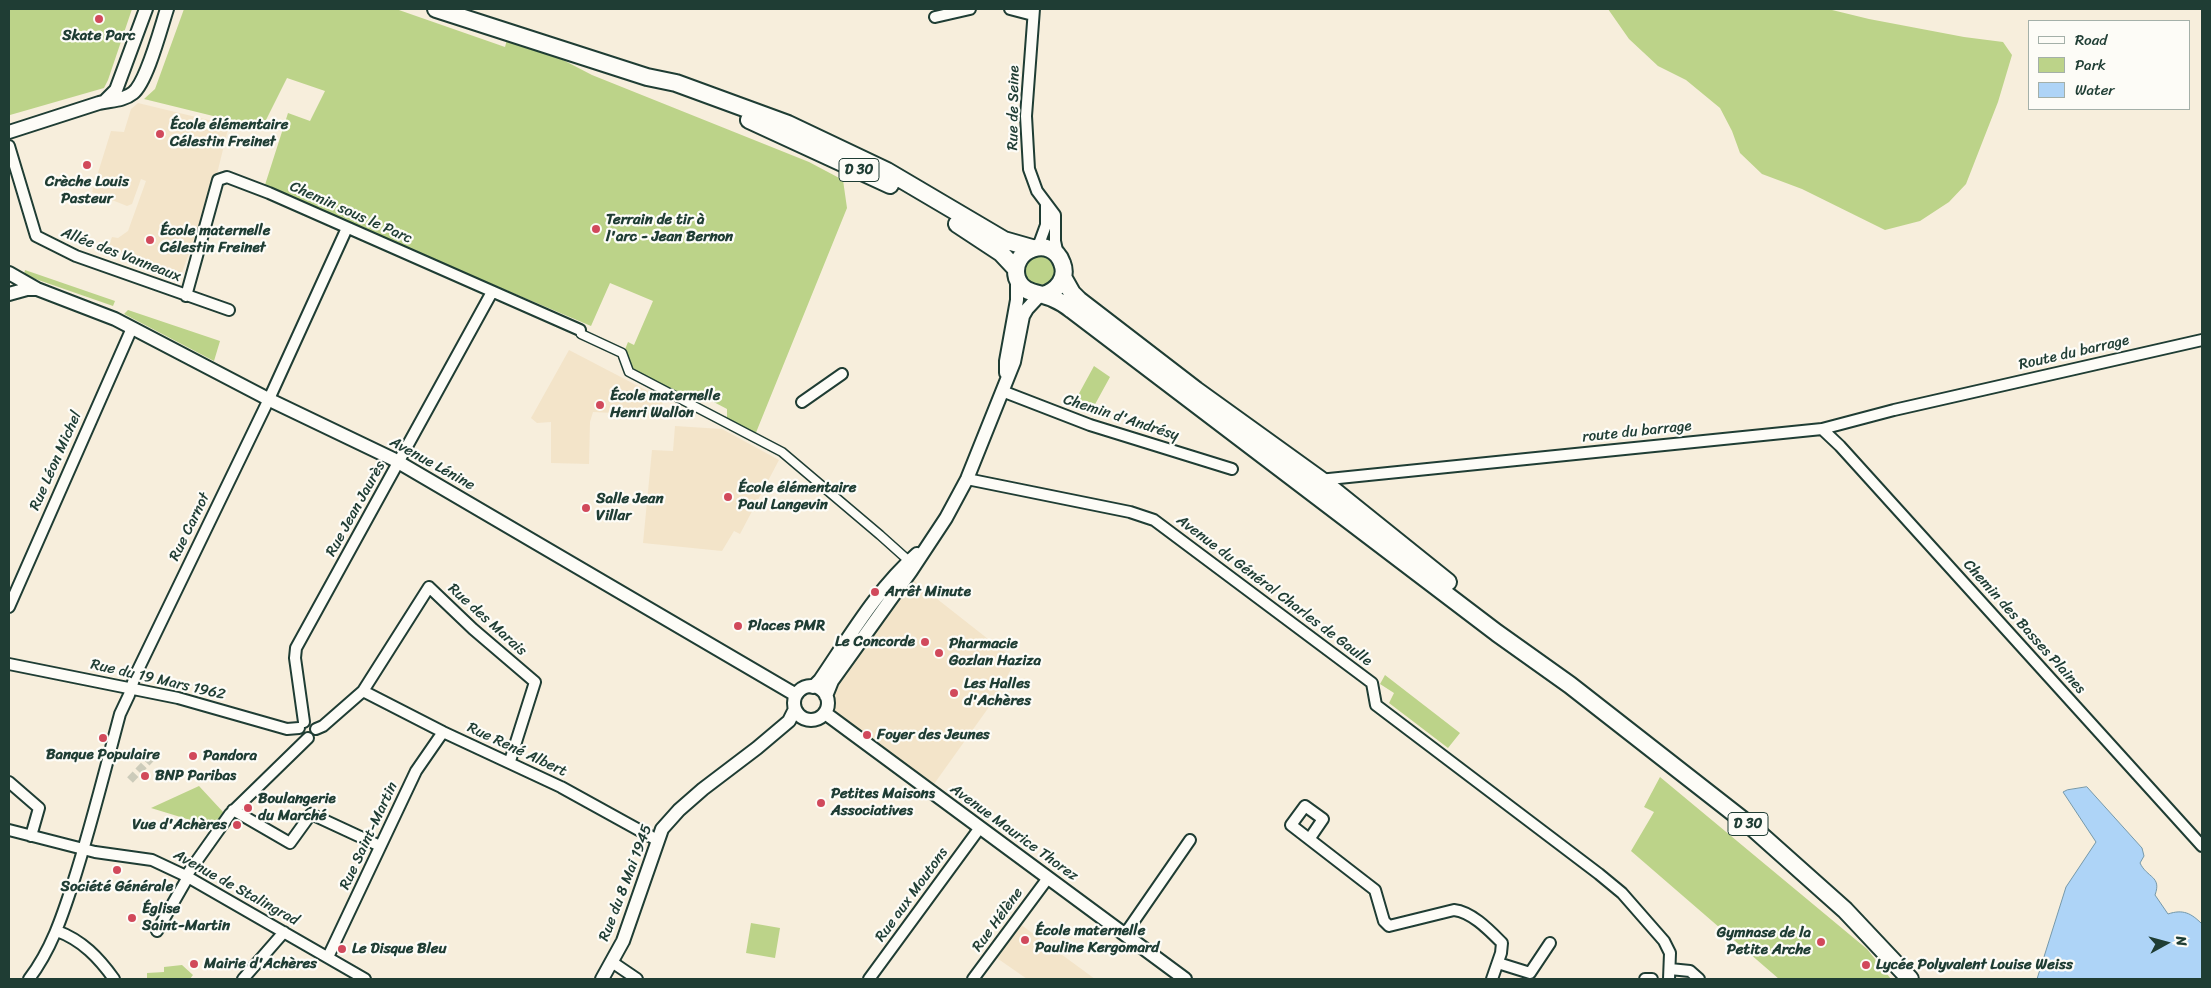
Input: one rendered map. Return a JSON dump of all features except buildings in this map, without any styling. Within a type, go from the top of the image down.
[{"type":"main road","name":"D 30","points":[[436,9],[647,77],[684,86],[788,124],[887,171],[1004,240],[1016,245],[1035,248]]},
{"type":"main road","name":"D 30","points":[[647,77],[836,159],[901,191],[936,210],[995,248],[1016,273]]},
{"type":"main road","points":[[1035,248],[1046,248],[1059,256],[1062,262],[1063,277],[1056,289],[1041,295],[1024,288],[1016,273],[1021,257],[1035,248]]},
{"type":"main road","name":"D 30","points":[[1063,277],[1072,293],[1079,300],[1196,390],[1321,480],[1503,627],[1570,686]]},
{"type":"main road","name":"D 30","points":[[1041,295],[1072,310],[1497,634],[1570,686],[1753,828],[1845,910],[1910,979]]},
{"type":"street","points":[[104,102],[116,90],[146,9]]},
{"type":"street","points":[[9,132],[125,97],[134,92],[146,71],[167,9]]},
{"type":"street","points":[[935,17],[970,9]]},
{"type":"street","points":[[1010,9],[1034,12]]},
{"type":"street","name":"Rue de Seine","points":[[1034,12],[1026,116],[1029,170],[1032,181],[1055,215],[1055,241],[1059,256]]},
{"type":"street","name":"Allée des Vanneaux","points":[[9,146],[36,236],[60,249],[229,310]]},
{"type":"street","name":"Chemin sous le Parc","points":[[186,296],[218,180],[227,178],[260,190],[581,332]]},
{"type":"street","points":[[1035,248],[1046,226],[1046,204]]},
{"type":"street","name":"Rue Carnot","points":[[29,979],[38,968],[57,931],[84,848],[120,714],[134,676],[268,399],[347,228]]},
{"type":"street","points":[[1007,377],[1006,361],[1017,300],[1016,273]]},
{"type":"street","name":"Avenue Lénine","points":[[9,274],[37,289],[115,319],[268,399],[399,463],[796,695]]},
{"type":"street","points":[[9,280],[9,285]]},
{"type":"street","points":[[9,294],[27,289],[37,289]]},
{"type":"street","name":"Rue Jean Jaurès","points":[[302,725],[295,658],[296,648],[492,292]]},
{"type":"street","points":[[826,696],[832,681],[911,571],[946,518],[967,479],[1018,350],[1023,316],[1041,295]]},
{"type":"street","name":"Rue Léon Michel","points":[[9,606],[132,328]]},
{"type":"street","points":[[581,332],[622,353],[629,372],[782,452],[908,561]]},
{"type":"street","name":"Route du barrage","points":[[1952,397],[2202,340]]},
{"type":"street","points":[[802,402],[842,374]]},
{"type":"street","name":"Chemin d'Andrésy","points":[[1002,391],[1090,425],[1232,469]]},
{"type":"street","name":"route du barrage","points":[[1321,480],[1822,429],[1952,397]]},
{"type":"street","name":"Chemin des Basses Plaines","points":[[1822,429],[1847,453],[2202,846]]},
{"type":"street","points":[[1293,478],[1321,480]]},
{"type":"street","name":"Avenue du Général Charles de Gaulle","points":[[967,479],[1130,512],[1154,520],[1372,683],[1376,705],[1614,887],[1664,941],[1670,953],[1670,974]]},
{"type":"street","points":[[813,687],[899,570],[926,546]]},
{"type":"street","name":"Rue des Marais","points":[[316,729],[323,726],[363,691],[428,587],[473,629],[535,682],[510,761]]},
{"type":"street","name":"Rue du 19 Mars 1962","points":[[9,664],[205,705],[287,729],[302,725]]},
{"type":"street","points":[[813,687],[822,690],[828,705],[825,713],[816,719],[805,719],[795,709],[796,695],[801,689],[813,687]]},
{"type":"street","name":"Rue René Albert","points":[[363,691],[443,732],[510,761],[657,840]]},
{"type":"street","name":"Rue du 8 Mai 1945","points":[[602,979],[612,962],[638,900],[662,830],[679,810],[789,721],[795,709]]},
{"type":"street","name":"Avenue Maurice Thorez","points":[[825,713],[979,829],[1185,979]]},
{"type":"street","name":"Rue du 8 Mai 1945","points":[[757,748],[786,733],[805,719]]},
{"type":"street","points":[[157,930],[201,852],[233,810],[308,738],[312,737],[316,729],[312,723],[302,725],[302,736],[308,738]]},
{"type":"street","name":"Rue Saint-Martin","points":[[328,957],[416,771],[443,732]]},
{"type":"street","points":[[9,782],[39,808],[31,836]]},
{"type":"street","points":[[233,810],[290,843],[311,814],[380,846]]},
{"type":"street","name":"Rue aux Moutons","points":[[869,979],[979,829]]},
{"type":"street","name":"Avenue de Stalingrad","points":[[9,830],[95,852],[152,860],[187,876],[365,979]]},
{"type":"street","points":[[1310,838],[1375,890],[1384,921],[1390,926],[1454,910],[1463,911],[1490,930],[1502,943],[1492,979]]},
{"type":"street","points":[[1125,934],[1190,840]]},
{"type":"street","name":"Rue Hélène","points":[[973,979],[1048,878]]},
{"type":"street","points":[[57,931],[77,940],[86,947],[114,979]]},
{"type":"street","points":[[243,979],[284,932]]},
{"type":"street","points":[[1498,963],[1532,976],[1550,943]]},
{"type":"street","points":[[612,962],[637,979]]},
{"type":"street","points":[[1670,974],[1690,970],[1699,979]]},
{"type":"street","points":[[1645,979],[1652,979]]},
{"type":"shaded area","points":[[138,103],[229,125],[216,178],[180,278],[108,248],[112,237],[118,238],[128,231],[146,181],[141,179],[132,204],[127,206],[92,192],[111,131],[124,132],[131,109]]},
{"type":"shaded area","name":"École maternelle Henri Wallon","points":[[569,350],[663,399],[661,418],[613,417],[613,413],[593,412],[590,422],[589,464],[551,463],[551,422],[537,423],[531,418]]},
{"type":"shaded area","points":[[675,426],[722,429],[779,460],[740,534],[734,531],[722,551],[643,543],[652,450],[673,451]]},
{"type":"shaded area","points":[[899,569],[1016,661],[989,707],[929,791],[825,713],[820,680]]},
{"type":"shaded area","name":"École maternelle Pauline Kergomard","points":[[1020,924],[1095,979],[1027,979],[994,956]]},
{"type":"green space","points":[[9,9],[132,9],[104,88],[10,115]]},
{"type":"green space","points":[[184,9],[396,9],[505,47],[509,32],[592,75],[809,162],[843,180],[847,208],[755,435],[727,421],[727,409],[710,400],[685,399],[632,370],[624,352],[628,342],[634,345],[653,301],[610,283],[591,326],[264,188],[288,113],[310,121],[325,91],[287,78],[262,128],[144,99],[155,89]]},
{"type":"green space","points":[[1608,9],[1828,9],[1869,19],[1964,37],[2003,42],[2012,55],[1998,102],[1966,184],[1949,202],[1920,221],[1885,230],[1802,189],[1762,174],[1740,153],[1732,131],[1720,108],[1686,80],[1658,66],[1629,39]]},
{"type":"green space","points":[[1040,255],[1051,259],[1055,270],[1051,281],[1040,285],[1029,281],[1025,270],[1029,259]]},
{"type":"green space","points":[[25,270],[115,301],[113,306],[24,275]]},
{"type":"green space","points":[[128,310],[220,341],[214,361],[124,314]]},
{"type":"green space","points":[[1094,366],[1110,377],[1093,408],[1076,399]]},
{"type":"green space","points":[[1385,675],[1460,733],[1448,748],[1389,703],[1394,693],[1380,684]]},
{"type":"green space","points":[[1660,777],[1867,949],[1891,979],[1779,979],[1631,851],[1654,812],[1644,807]]},
{"type":"green space","points":[[199,786],[224,813],[213,827],[151,808]]},
{"type":"green space","points":[[751,923],[780,928],[775,958],[746,953]]},
{"type":"green space","points":[[182,965],[193,975],[190,979],[147,979],[147,973],[164,972],[164,967]]},
{"type":"water","points":[[2087,787],[2142,848],[2144,856],[2140,863],[2155,880],[2157,889],[2155,895],[2168,914],[2186,913],[2202,924],[2202,979],[2037,979],[2066,887],[2096,842],[2063,792]]},
{"type":"tunnel","points":[[130,780],[152,757]]},
{"type":"place","name":"Skate Parc","points":[[99,19]]},
{"type":"place","name":"École élémentaire Célestin Freinet","points":[[160,134]]},
{"type":"place","name":"Crèche Louis Pasteur","points":[[87,165]]},
{"type":"place","name":"Terrain de tir à l'arc - Jean Bernon","points":[[596,229]]},
{"type":"place","name":"École maternelle Célestin Freinet","points":[[150,240]]},
{"type":"place","name":"École maternelle Henri Wallon","points":[[600,405]]},
{"type":"place","name":"École élémentaire Paul Langevin","points":[[728,497]]},
{"type":"place","name":"Salle Jean Villar","points":[[586,508]]},
{"type":"place","name":"Arrêt Minute","points":[[875,592]]},
{"type":"place","name":"Places PMR","points":[[738,626]]},
{"type":"place","name":"Le Concorde","points":[[925,642]]},
{"type":"place","name":"Pharmacie Gozlan Haziza","points":[[939,653]]},
{"type":"place","name":"Les Halles d'Achères","points":[[954,693]]},
{"type":"place","name":"Foyer des Jeunes","points":[[867,735]]},
{"type":"place","name":"Banque Populaire","points":[[103,738]]},
{"type":"place","name":"Pandora","points":[[193,756]]},
{"type":"place","name":"BNP Paribas","points":[[145,776]]},
{"type":"place","name":"Petites Maisons Associatives","points":[[821,803]]},
{"type":"place","name":"Boulangerie du Marché","points":[[248,808]]},
{"type":"place","name":"Vue d'Achères","points":[[237,825]]},
{"type":"place","name":"Société Générale","points":[[117,870]]},
{"type":"place","name":"Église Saint-Martin","points":[[132,918]]},
{"type":"place","name":"École maternelle Pauline Kergomard","points":[[1025,940]]},
{"type":"place","name":"Gymnase de la Petite Arche","points":[[1821,942]]},
{"type":"place","name":"Le Disque Bleu","points":[[342,949]]},
{"type":"place","name":"Mairie d'Achères","points":[[194,964]]},
{"type":"place","name":"Lycée Polyvalent Louise Weiss","points":[[1866,965]]}]
